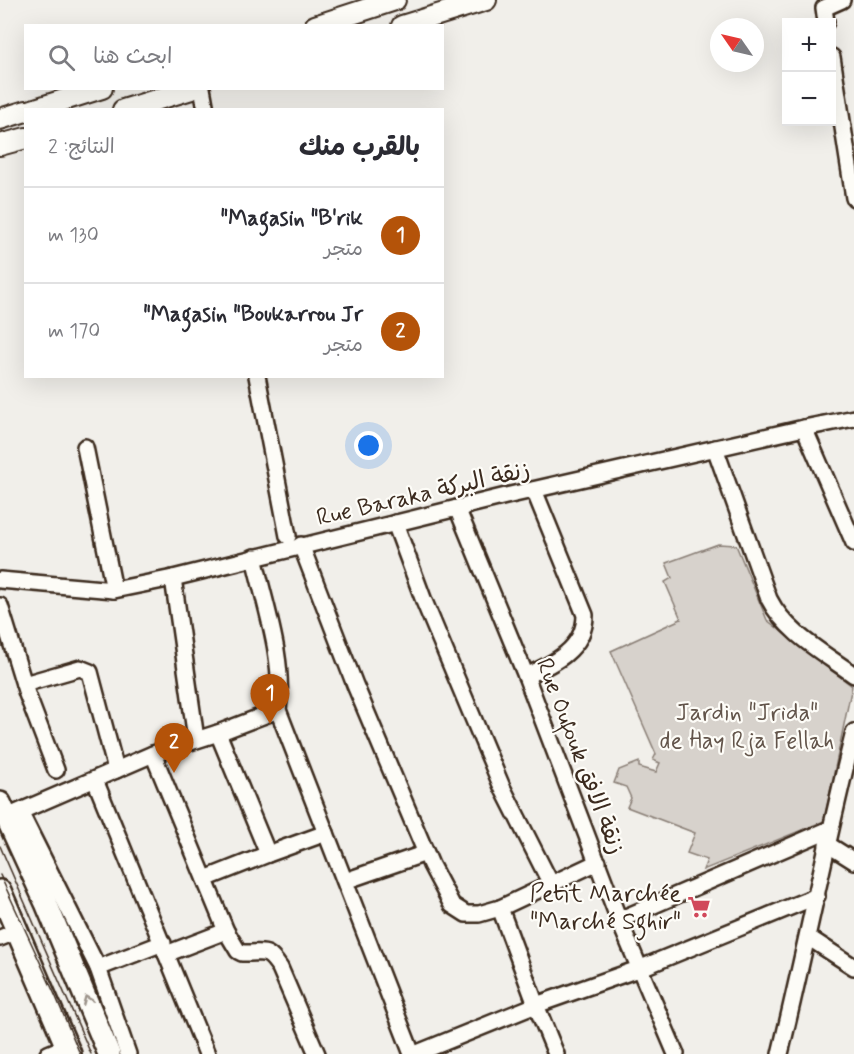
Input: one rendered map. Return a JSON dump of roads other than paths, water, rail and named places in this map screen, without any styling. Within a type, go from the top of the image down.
[{"type":"main road","points":[[9,811],[109,1054]]},
{"type":"main road","points":[[0,891],[9,934],[62,1051]]},
{"type":"street","points":[[321,24],[395,0]]},
{"type":"street","points":[[408,24],[486,0]]},
{"type":"street","points":[[825,18],[824,8],[842,0]]},
{"type":"street","points":[[833,72],[854,198]]},
{"type":"street","points":[[38,108],[96,90]]},
{"type":"street","points":[[130,108],[188,90]]},
{"type":"street","points":[[202,90],[206,108]]},
{"type":"street","points":[[0,119],[24,112]]},
{"type":"street","points":[[0,146],[24,139]]},
{"type":"street","points":[[257,378],[288,536]]},
{"type":"street","name":"Rue Baraka زنقة البركة","points":[[0,580],[114,590],[173,578],[534,490],[854,418]]},
{"type":"street","points":[[804,428],[854,543]]},
{"type":"street","points":[[85,447],[114,590]]},
{"type":"street","points":[[715,448],[776,613],[786,624],[854,675]]},
{"type":"street","points":[[526,676],[547,667],[571,650],[581,638],[585,624],[585,615],[534,490]]},
{"type":"street","name":"Rue Oufouk زنقة الافق","points":[[458,508],[526,676],[619,920],[676,1054]]},
{"type":"street","points":[[395,523],[424,601],[498,778],[551,884]]},
{"type":"street","points":[[301,545],[355,685],[426,853],[452,906],[466,914],[478,914],[500,908],[598,862]]},
{"type":"street","points":[[254,557],[278,663],[280,694],[278,710],[414,1054],[536,1005],[641,968],[817,896]]},
{"type":"street","points":[[173,578],[196,739]]},
{"type":"street","points":[[0,606],[24,684],[56,770]]},
{"type":"street","points":[[24,684],[80,668],[90,672],[116,770]]},
{"type":"street","points":[[128,1054],[98,968],[9,811],[95,780],[153,754],[278,710]]},
{"type":"street","points":[[780,1054],[808,937],[828,837],[854,732]]},
{"type":"street","points":[[218,733],[268,854]]},
{"type":"street","points":[[153,754],[226,931],[238,951],[248,953],[261,951],[272,957],[280,968],[317,1054]]},
{"type":"street","points":[[95,780],[207,1054]]},
{"type":"street","points":[[204,879],[326,832]]},
{"type":"street","points":[[828,837],[854,861]]},
{"type":"street","points":[[619,920],[828,837]]},
{"type":"street","points":[[345,881],[426,853]]},
{"type":"street","points":[[500,908],[556,1054]]},
{"type":"street","points":[[98,968],[226,931]]},
{"type":"street","points":[[808,937],[854,967]]},
{"type":"tram line","points":[[0,846],[91,1054]]},
{"type":"tram line","points":[[0,875],[80,1054]]},
{"type":"place","name":"Magasin \"B'rik\"","points":[[270,724]]},
{"type":"place","name":"Magasin \"Boukarrou Jr\"","points":[[174,773]]},
{"type":"place","name":"Petit Marchée \"Marché Sghir\"","points":[[699,907]]},
{"type":"park label","name":"Jardin \"Jrida\" de Hay Rja Fellah","points":[[747,726]]}]
